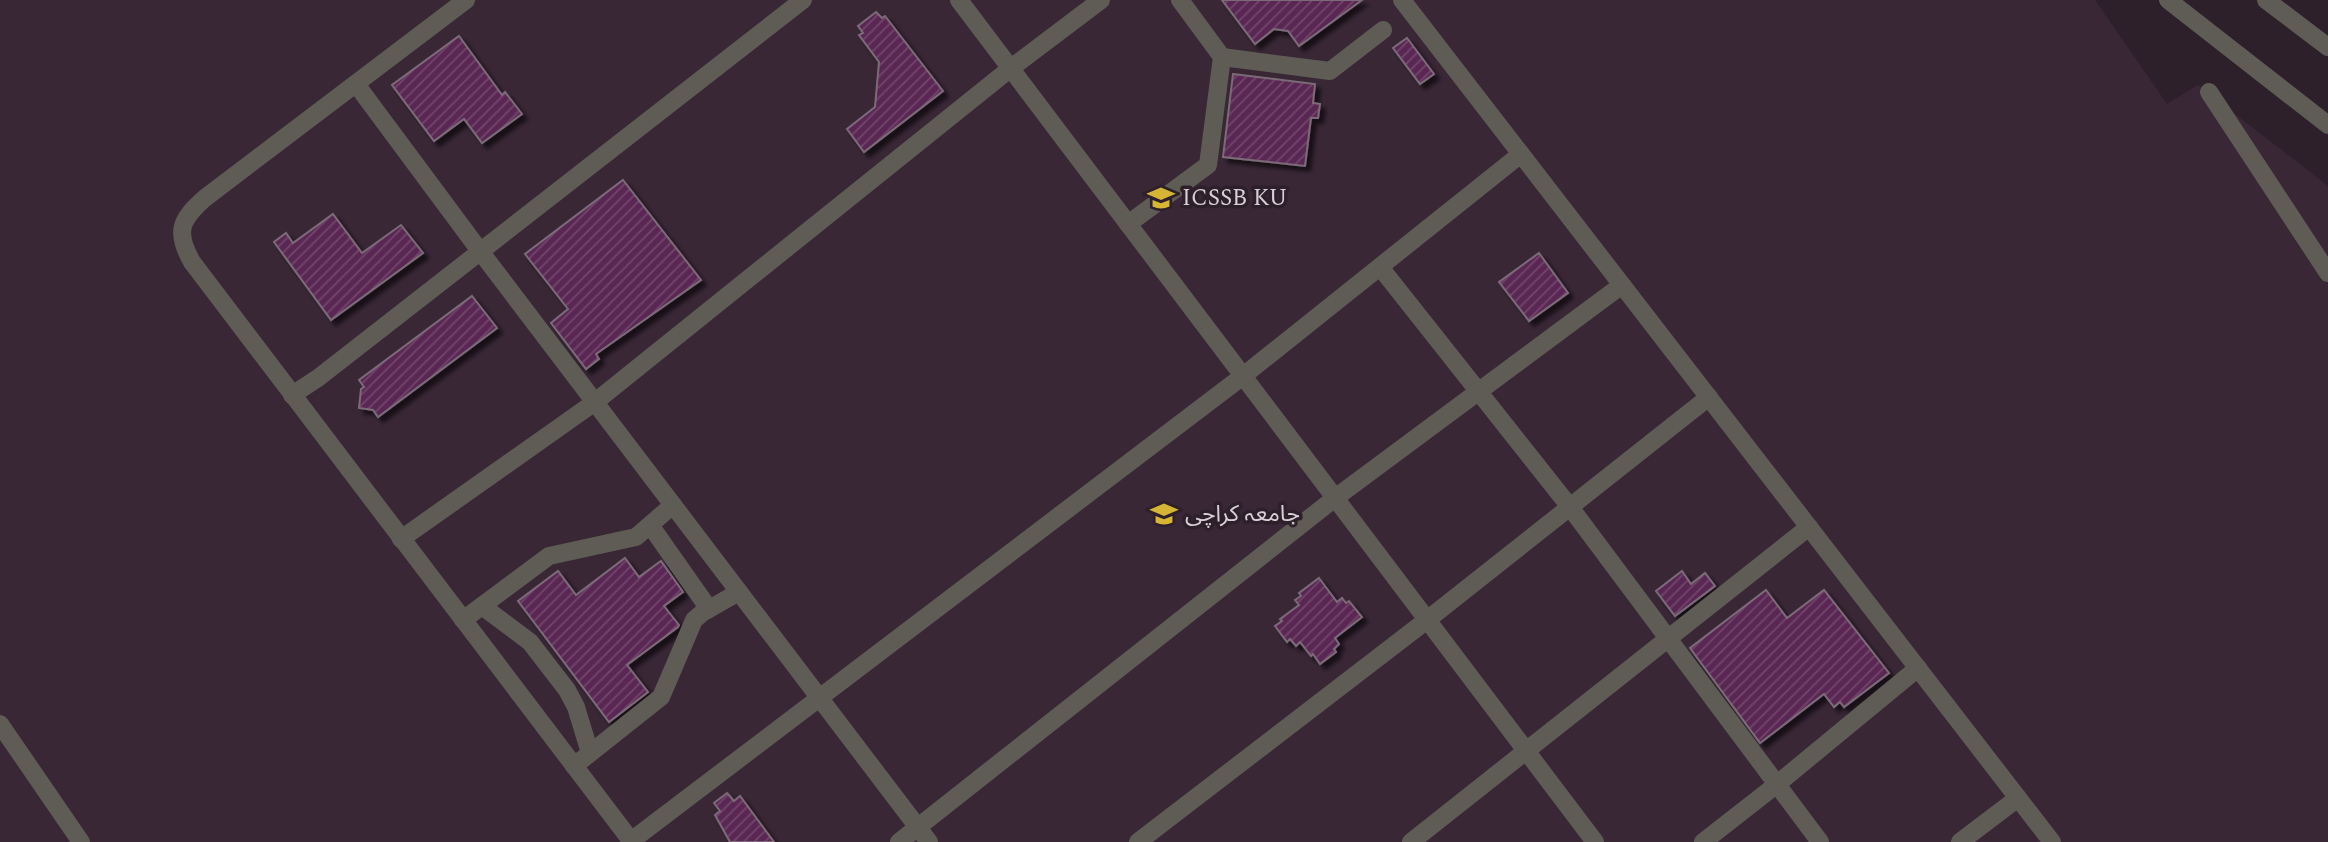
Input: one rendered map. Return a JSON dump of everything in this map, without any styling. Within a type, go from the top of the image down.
[{"type":"street","points":[[467,0],[205,198],[188,213],[181,236],[192,262],[631,841],[1243,376],[1521,154]]},
{"type":"street","points":[[292,395],[318,378],[803,0]]},
{"type":"street","points":[[960,0],[1595,842]]},
{"type":"street","points":[[401,539],[594,402],[1011,68],[1101,0]]},
{"type":"street","points":[[1128,223],[1208,165],[1222,57],[1180,0]]},
{"type":"street","points":[[1402,0],[2052,842]]},
{"type":"street","points":[[2266,0],[2328,47]]},
{"type":"street","points":[[2169,1],[2328,125]]},
{"type":"street","points":[[1222,57],[1330,71],[1383,30]]},
{"type":"street","points":[[356,84],[924,835]]},
{"type":"street","points":[[2209,92],[2328,273]]},
{"type":"street","points":[[1380,267],[1570,507],[1820,842]]},
{"type":"street","points":[[899,842],[924,835],[1335,498],[1622,285]]},
{"type":"street","points":[[1138,842],[1427,620],[1709,397]]},
{"type":"street","points":[[463,620],[549,556],[636,537],[673,505]]},
{"type":"street","points":[[650,525],[709,609]]},
{"type":"street","points":[[1411,842],[1809,527]]},
{"type":"street","points":[[574,766],[661,697],[695,621],[709,609],[739,592]]},
{"type":"street","points":[[482,606],[530,642],[567,690],[576,707],[590,753]]},
{"type":"street","points":[[1703,842],[1918,668]]},
{"type":"street","points":[[0,724],[81,842]]},
{"type":"street","points":[[1960,842],[2018,798]]},
{"type":"shaded area","name":"جامعہ کراچی","points":[[0,0],[2095,0],[2167,104],[2198,85],[2328,186],[2328,842],[0,842]]},
{"type":"building","points":[[1222,0],[1362,0],[1299,46],[1288,31],[1274,29],[1255,44]]},
{"type":"building","points":[[876,12],[882,18],[885,16],[943,91],[864,152],[847,129],[875,107],[879,62],[859,35],[863,33],[858,26]]},
{"type":"building","points":[[459,36],[502,95],[505,92],[522,114],[482,143],[464,119],[434,141],[392,85]]},
{"type":"building","points":[[1407,38],[1434,74],[1420,84],[1393,48]]},
{"type":"building","points":[[1233,74],[1315,84],[1313,103],[1320,104],[1318,118],[1311,118],[1305,166],[1223,157]]},
{"type":"building","points":[[623,180],[701,280],[596,354],[599,359],[586,369],[551,323],[568,309],[525,254]]},
{"type":"building","points":[[333,214],[362,253],[401,225],[423,253],[331,320],[274,242],[286,233],[293,243]]},
{"type":"building","points":[[1539,253],[1568,293],[1529,321],[1499,282]]},
{"type":"building","points":[[472,296],[497,328],[378,417],[373,410],[359,408],[361,389],[364,387],[359,380]]},
{"type":"building","points":[[625,558],[639,577],[661,561],[683,592],[664,606],[678,627],[627,665],[648,692],[609,722],[518,601],[558,571],[576,595]]},
{"type":"building","points":[[1682,571],[1691,584],[1705,573],[1715,586],[1675,616],[1656,591]]},
{"type":"building","points":[[1319,578],[1337,602],[1342,598],[1346,603],[1349,601],[1362,617],[1335,638],[1339,644],[1334,649],[1336,652],[1320,664],[1300,642],[1296,646],[1290,639],[1287,642],[1275,626],[1299,605],[1295,600],[1301,596],[1299,593]]},
{"type":"building","points":[[1766,590],[1787,618],[1824,590],[1889,673],[1844,707],[1840,702],[1834,707],[1824,694],[1760,743],[1690,648]]},
{"type":"building","points":[[727,793],[734,801],[740,796],[774,842],[730,842],[715,815],[720,811],[714,803]]},
{"type":"place","name":"ICSSB KU","points":[[1161,198]]},
{"type":"place","name":"جامعہ کراچی","points":[[1164,514]]}]
